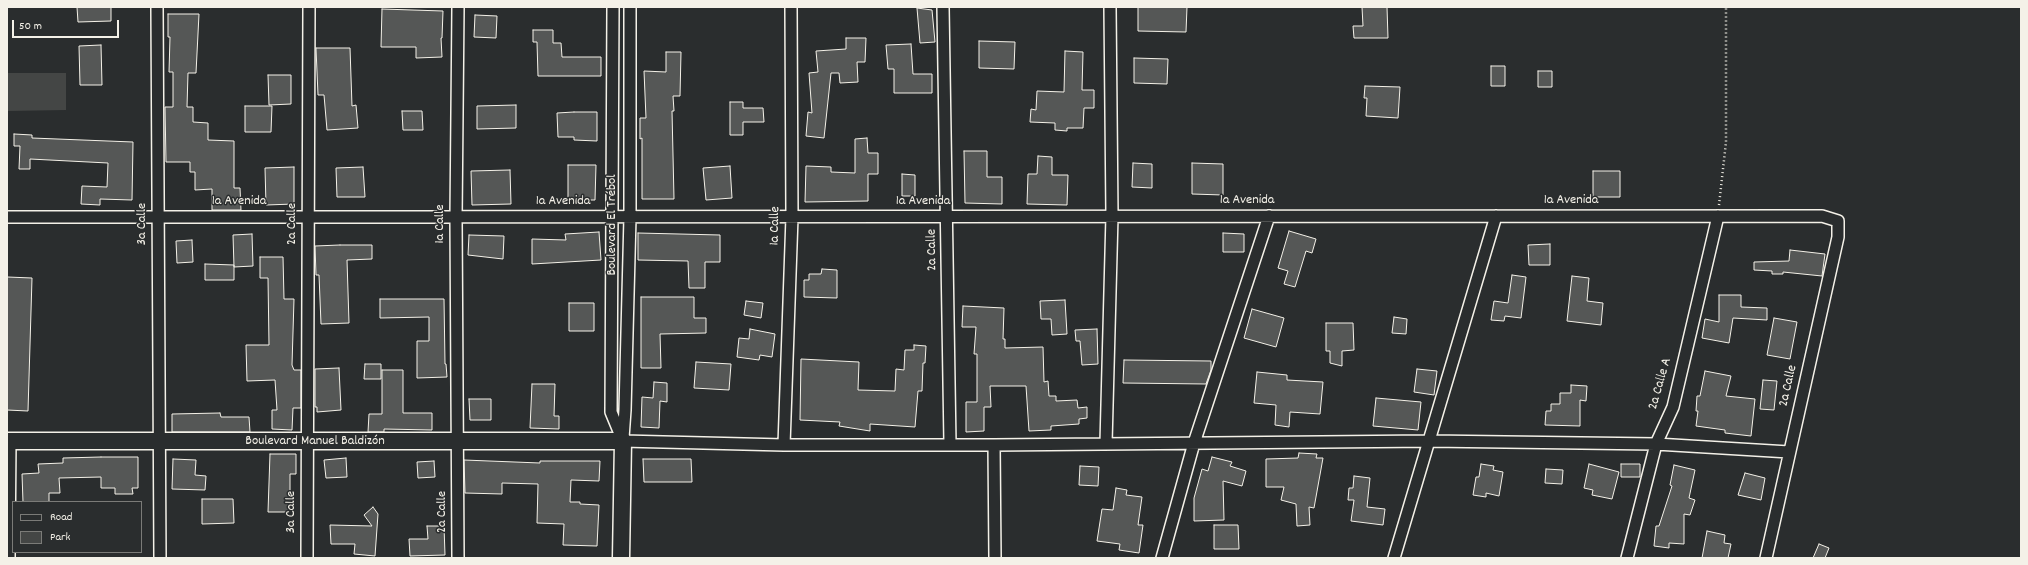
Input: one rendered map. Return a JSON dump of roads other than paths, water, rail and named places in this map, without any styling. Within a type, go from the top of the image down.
[{"type":"main road","name":"Boulevard Manuel Baldizón","points":[[8,441],[623,441]]},
{"type":"main road","name":"Boulevard El Trébol","points":[[621,558],[623,441]]},
{"type":"street","name":"3a Calle","points":[[157,7],[160,558]]},
{"type":"street","name":"2a Calle","points":[[307,442],[309,7]]},
{"type":"street","name":"1a Calle","points":[[458,7],[456,218],[458,442]]},
{"type":"street","name":"Boulevard El Trébol","points":[[613,7],[611,412],[623,441]]},
{"type":"street","name":"Boulevard El Trébol","points":[[623,441],[630,217],[630,7]]},
{"type":"street","name":"1a Calle","points":[[784,445],[792,217],[791,7]]},
{"type":"street","name":"2a Calle","points":[[943,7],[950,444]]},
{"type":"street","points":[[1106,443],[1112,216],[1110,7]]},
{"type":"street","points":[[1162,558],[1194,442],[1269,216]]},
{"type":"street","points":[[1394,558],[1496,216]]},
{"type":"street","name":"2a Calle A","points":[[1627,558],[1656,444],[1673,407],[1718,216]]},
{"type":"street","name":"1a Avenida","points":[[7,218],[1822,216],[1838,221]]},
{"type":"street","name":"2a Calle","points":[[1766,558],[1838,237],[1838,221]]},
{"type":"street","points":[[8,441],[9,558]]},
{"type":"street","points":[[623,441],[784,445],[994,445],[1430,441],[1656,444],[1789,452]]},
{"type":"street","name":"3a Calle","points":[[307,442],[307,558]]},
{"type":"street","name":"2a Calle","points":[[458,442],[458,558]]},
{"type":"street","points":[[994,445],[995,558]]}]
